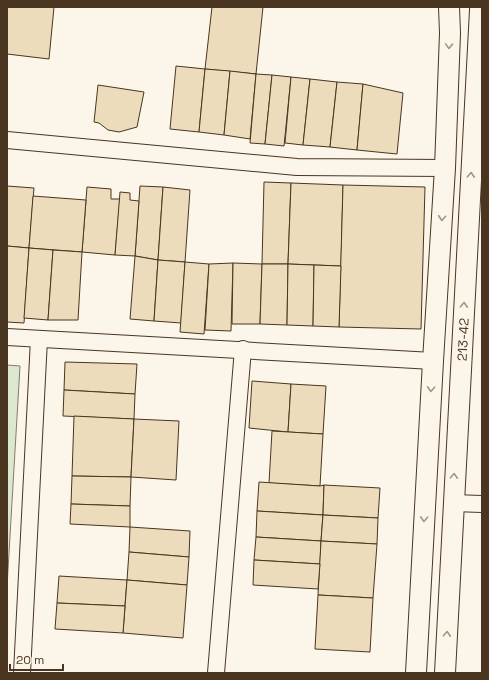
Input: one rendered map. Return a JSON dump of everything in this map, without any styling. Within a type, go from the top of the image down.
[{"type":"street","points":[[416,673],[445,168],[450,33],[449,7]]},
{"type":"street","name":"213-42","points":[[445,673],[480,10],[482,7]]},
{"type":"street","points":[[7,140],[298,167],[445,168]]},
{"type":"street","points":[[7,337],[242,349],[433,361]]},
{"type":"street","points":[[22,673],[39,339]]},
{"type":"street","points":[[216,673],[242,349]]},
{"type":"street","points":[[453,503],[482,504]]},
{"type":"green space","points":[[7,365],[20,366],[7,587]]},
{"type":"building","points":[[7,7],[54,7],[49,59],[7,54]]},
{"type":"building","points":[[212,7],[263,7],[256,74],[205,69]]},
{"type":"building","points":[[176,66],[205,69],[199,132],[170,129]]},
{"type":"building","points":[[205,69],[230,71],[224,135],[199,132]]},
{"type":"building","points":[[230,71],[256,74],[250,139],[224,135]]},
{"type":"building","points":[[256,74],[272,75],[265,144],[250,143]]},
{"type":"building","points":[[272,75],[291,77],[284,146],[265,144]]},
{"type":"building","points":[[291,77],[310,79],[303,145],[285,143]]},
{"type":"building","points":[[310,79],[337,82],[330,147],[303,145]]},
{"type":"building","points":[[337,82],[363,84],[357,150],[330,147]]},
{"type":"building","points":[[363,84],[403,93],[397,154],[357,150]]},
{"type":"building","points":[[98,85],[144,92],[137,127],[119,132],[108,130],[99,123],[94,122]]},
{"type":"building","points":[[264,182],[291,183],[288,264],[262,264]]},
{"type":"building","points":[[291,183],[343,185],[341,266],[288,264]]},
{"type":"building","points":[[343,185],[425,187],[421,329],[339,327]]},
{"type":"building","points":[[7,186],[34,188],[29,248],[7,246]]},
{"type":"building","points":[[140,186],[163,187],[158,260],[135,256]]},
{"type":"building","points":[[87,187],[111,189],[111,199],[120,199],[115,255],[82,252]]},
{"type":"building","points":[[163,187],[190,190],[185,262],[158,260]]},
{"type":"building","points":[[120,192],[130,193],[130,200],[139,201],[135,256],[115,255]]},
{"type":"building","points":[[33,196],[86,200],[82,252],[29,248]]},
{"type":"building","points":[[7,246],[29,248],[24,323],[7,322]]},
{"type":"building","points":[[29,248],[53,250],[48,320],[24,318]]},
{"type":"building","points":[[53,250],[82,252],[78,320],[48,320]]},
{"type":"building","points":[[135,256],[158,260],[154,321],[130,319]]},
{"type":"building","points":[[158,260],[185,262],[181,323],[154,321]]},
{"type":"building","points":[[185,262],[209,264],[204,334],[180,332]]},
{"type":"building","points":[[233,263],[231,331],[205,330],[209,264]]},
{"type":"building","points":[[233,263],[262,264],[260,324],[232,324]]},
{"type":"building","points":[[262,264],[288,264],[287,325],[260,324]]},
{"type":"building","points":[[288,264],[314,265],[313,326],[287,325]]},
{"type":"building","points":[[314,265],[341,266],[339,327],[313,326]]},
{"type":"building","points":[[65,362],[137,364],[135,394],[64,390]]},
{"type":"building","points":[[252,381],[291,384],[288,432],[249,428]]},
{"type":"building","points":[[291,384],[326,386],[323,434],[288,432]]},
{"type":"building","points":[[64,390],[135,394],[134,419],[63,416]]},
{"type":"building","points":[[74,416],[134,419],[131,477],[72,476]]},
{"type":"building","points":[[134,419],[179,421],[176,480],[131,477]]},
{"type":"building","points":[[272,431],[323,434],[320,486],[269,483]]},
{"type":"building","points":[[72,476],[131,477],[130,506],[71,504]]},
{"type":"building","points":[[259,482],[324,485],[323,515],[257,511]]},
{"type":"building","points":[[324,485],[380,488],[378,518],[323,515]]},
{"type":"building","points":[[71,504],[130,506],[130,527],[70,524]]},
{"type":"building","points":[[257,511],[323,515],[321,541],[256,537]]},
{"type":"building","points":[[323,515],[378,518],[377,544],[321,541]]},
{"type":"building","points":[[130,527],[190,531],[189,557],[129,552]]},
{"type":"building","points":[[256,537],[321,541],[320,564],[254,560]]},
{"type":"building","points":[[321,541],[377,544],[373,598],[318,595]]},
{"type":"building","points":[[129,552],[189,557],[187,585],[127,580]]},
{"type":"building","points":[[254,560],[320,564],[318,589],[253,585]]},
{"type":"building","points":[[59,576],[127,580],[125,606],[57,603]]},
{"type":"building","points":[[127,580],[187,585],[183,638],[123,633]]},
{"type":"building","points":[[318,595],[373,598],[370,652],[315,649]]},
{"type":"building","points":[[57,603],[125,606],[123,633],[55,629]]}]
